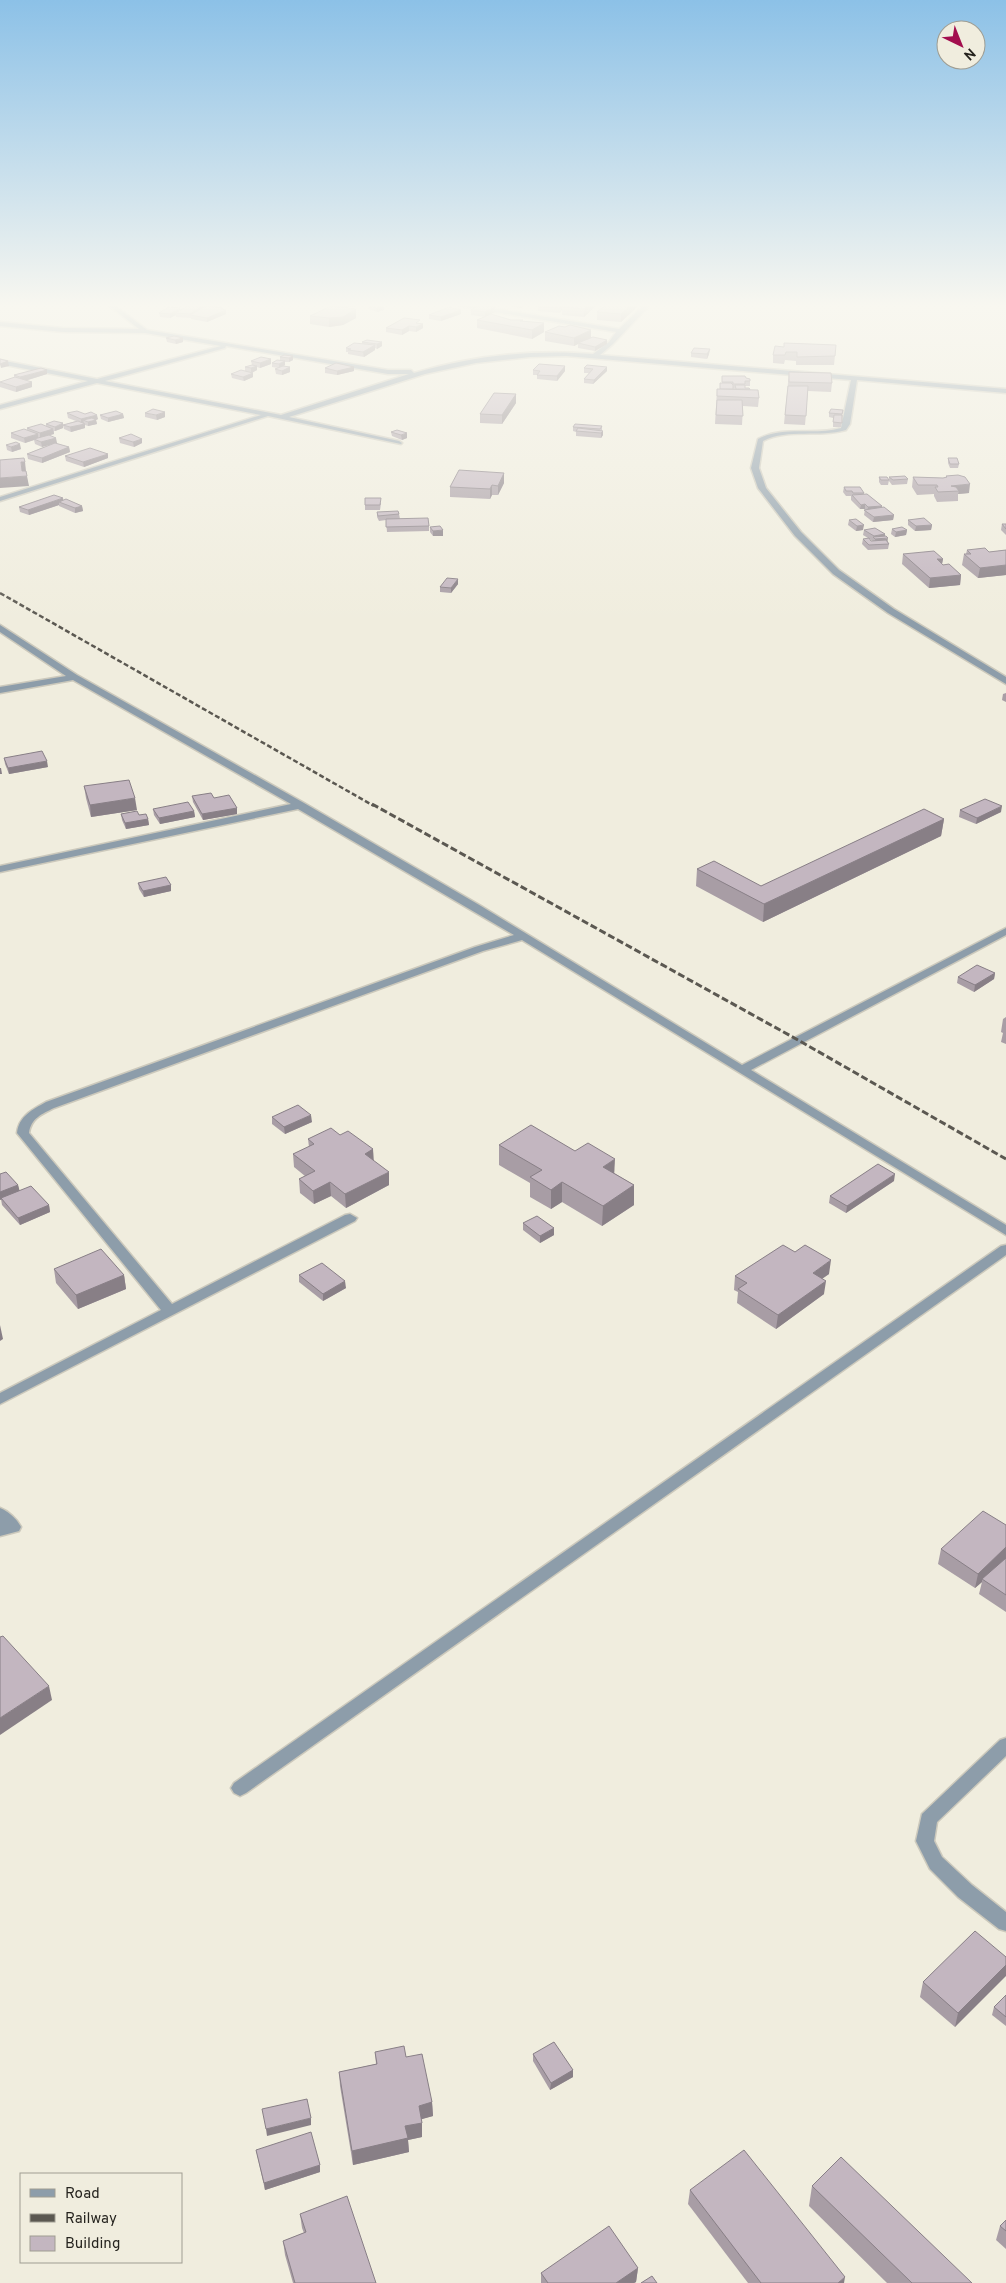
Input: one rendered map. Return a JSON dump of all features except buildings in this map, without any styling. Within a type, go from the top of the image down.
[{"type":"street","points":[[245,411],[399,443]]},
{"type":"street","points":[[282,417],[302,411]]},
{"type":"street","points":[[849,411],[847,424],[844,429],[820,434],[774,433],[760,440],[755,468],[762,488],[798,534],[836,572],[899,616],[1006,681]]},
{"type":"street","points":[[0,499],[268,415]]},
{"type":"street","points":[[0,628],[74,678],[86,682],[301,805],[522,936],[1006,1231]]},
{"type":"street","points":[[0,690],[74,678]]},
{"type":"street","points":[[0,869],[301,805]]},
{"type":"street","points":[[742,1070],[1006,931]]},
{"type":"street","points":[[170,1311],[23,1133],[23,1125],[30,1116],[50,1104],[480,949],[522,936]]},
{"type":"street","points":[[0,1399],[350,1218]]},
{"type":"street","points":[[240,1788],[1006,1249]]},
{"type":"street","points":[[0,1514],[13,1528],[0,1530]]},
{"type":"street","points":[[1006,1745],[928,1819],[925,1840],[936,1863],[965,1890],[1006,1923]]},
{"type":"railway","points":[[0,593],[374,806]]},
{"type":"railway","points":[[372,804],[798,1040],[1006,1159]]}]
